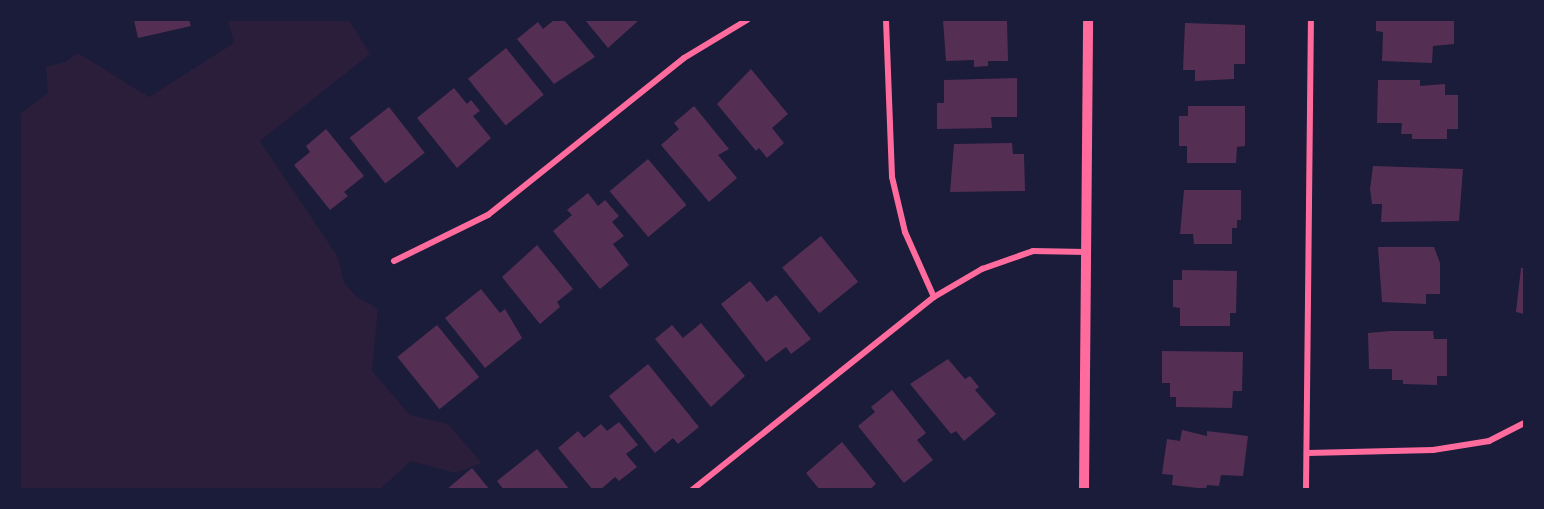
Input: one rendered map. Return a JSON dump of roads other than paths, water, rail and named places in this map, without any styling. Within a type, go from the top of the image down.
[{"type":"street","points":[[394,261],[488,215],[684,58],[747,20]]},
{"type":"street","points":[[886,20],[892,177],[905,232],[934,297]]},
{"type":"street","points":[[1084,489],[1088,20]]},
{"type":"street","points":[[1306,489],[1311,20]]},
{"type":"street","points":[[692,489],[934,297],[982,269],[1033,251],[1086,252]]},
{"type":"street","points":[[1308,453],[1433,450],[1489,441],[1524,423]]}]
